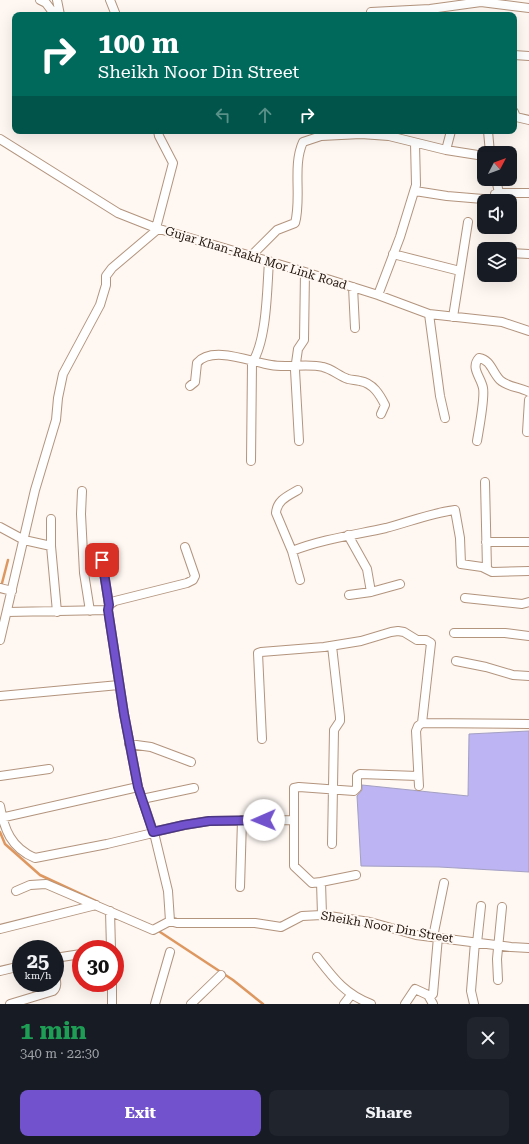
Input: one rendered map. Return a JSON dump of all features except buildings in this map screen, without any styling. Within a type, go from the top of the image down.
[{"type":"street","points":[[40,0],[46,3],[53,12]]},
{"type":"street","points":[[57,0],[59,12]]},
{"type":"street","points":[[110,0],[115,12]]},
{"type":"street","points":[[402,12],[470,2],[529,8]]},
{"type":"street","points":[[517,55],[529,56]]},
{"type":"street","points":[[517,117],[529,120]]},
{"type":"street","points":[[0,640],[7,612],[6,589],[56,420],[58,398],[63,374],[100,305],[106,285],[106,276],[112,268],[157,228],[173,163],[158,134]]},
{"type":"street","points":[[251,256],[277,230],[294,223],[298,194],[299,158],[302,142],[321,136],[338,134]]},
{"type":"street","points":[[372,134],[388,136],[446,150],[477,155]]},
{"type":"street","points":[[446,150],[450,134]]},
{"type":"street","points":[[488,134],[489,146]]},
{"type":"street","name":"Gujar Khan-Rakh Mor Link Road","points":[[0,139],[118,213],[157,228],[353,287],[429,314],[502,322],[529,331]]},
{"type":"street","points":[[378,295],[415,191],[417,178],[415,143]]},
{"type":"street","points":[[415,191],[447,196],[477,197]]},
{"type":"street","points":[[517,194],[529,192]]},
{"type":"street","points":[[453,317],[468,222]]},
{"type":"street","points":[[517,253],[529,254]]},
{"type":"street","points":[[393,254],[460,271]]},
{"type":"street","points":[[251,461],[252,363],[256,356],[266,316],[269,261]]},
{"type":"street","points":[[299,441],[295,366],[298,349],[304,340],[305,272]]},
{"type":"street","points":[[353,287],[356,328]]},
{"type":"street","points":[[429,314],[440,396],[445,418]]},
{"type":"street","points":[[190,386],[195,382],[197,363],[203,358],[216,355],[254,360],[269,365],[324,367],[346,378],[365,382],[372,387],[381,396],[385,406],[382,414]]},
{"type":"street","points":[[478,441],[483,391],[482,384],[475,368],[479,358],[484,359],[487,362],[498,378],[504,383],[529,392]]},
{"type":"street","points":[[527,432],[529,400]]},
{"type":"street","points":[[485,482],[487,569]]},
{"type":"street","points":[[298,490],[280,502],[276,513],[292,551],[300,580]]},
{"type":"street","points":[[82,491],[81,514],[84,573],[90,611]]},
{"type":"street","points":[[292,551],[321,541],[386,528],[442,512],[455,510],[460,538],[461,564],[487,569],[492,572],[529,571]]},
{"type":"street","points":[[51,519],[51,546],[58,612]]},
{"type":"street","points":[[0,527],[22,539],[51,546]]},
{"type":"street","points":[[348,535],[367,569],[371,592]]},
{"type":"street","points":[[486,542],[529,542]]},
{"type":"street","points":[[7,612],[90,611],[109,607],[115,601],[187,584],[193,580],[195,576],[185,547]]},
{"type":"street","points":[[16,891],[30,885],[46,884],[153,930],[168,923],[168,891],[153,832],[138,787],[129,744],[119,685],[102,560]]},
{"type":"street","points":[[350,595],[371,592],[400,584]]},
{"type":"street","points":[[465,598],[522,604],[529,602]]},
{"type":"street","points":[[262,739],[258,653],[332,646],[361,641],[391,632],[404,632],[417,640],[426,640],[431,643],[422,723],[418,726],[416,731],[419,786]]},
{"type":"street","points":[[454,633],[505,633],[529,636]]},
{"type":"street","points":[[332,646],[340,717],[340,721],[334,730],[332,844]]},
{"type":"street","points":[[456,661],[486,667],[513,676],[529,676]]},
{"type":"street","points":[[0,696],[119,685]]},
{"type":"street","points":[[422,723],[529,724]]},
{"type":"street","points":[[129,744],[151,747],[191,762]]},
{"type":"street","points":[[0,776],[49,769]]},
{"type":"street","points":[[356,875],[312,883],[294,866],[294,788],[299,787],[354,791],[357,788],[357,776],[360,774],[418,776]]},
{"type":"street","points":[[1,818],[138,787]]},
{"type":"street","points":[[142,799],[194,788]]},
{"type":"street","points":[[0,806],[1,818],[10,838],[20,849],[35,858],[107,844],[184,825],[209,821],[294,820]]},
{"type":"street","points":[[240,887],[242,820]]},
{"type":"street","points":[[321,882],[322,915]]},
{"type":"street","points":[[432,1001],[436,937],[444,882]]},
{"type":"street","points":[[0,929],[96,905]]},
{"type":"street","points":[[474,1004],[471,991],[476,942],[482,906]]},
{"type":"street","points":[[498,980],[497,959],[502,907]]},
{"type":"street","points":[[110,912],[111,940]]},
{"type":"street","name":"Sheikh Noor Din Street","points":[[168,923],[255,923],[281,927],[302,916],[322,915],[370,922],[416,935],[529,948]]},
{"type":"street","points":[[155,1004],[154,1002],[170,952]]},
{"type":"street","points":[[317,957],[338,984],[351,995],[371,1004]]},
{"type":"street","points":[[0,971],[12,968]]},
{"type":"street","points":[[191,1004],[221,975]]},
{"type":"street","points":[[405,1004],[415,989],[428,995],[432,1001]]},
{"type":"street","points":[[10,1004],[50,992]]},
{"type":"street","points":[[112,992],[112,1004]]},
{"type":"street","points":[[344,1004],[351,995]]},
{"type":"waterway","points":[[1,587],[8,560]]},
{"type":"waterway","points":[[0,832],[5,844],[40,875],[98,902]]},
{"type":"waterway","points":[[157,930],[233,980],[263,1004]]},
{"type":"route","points":[[102,560],[109,605],[108,610],[126,724],[138,787],[153,832],[209,821],[264,820]]}]
